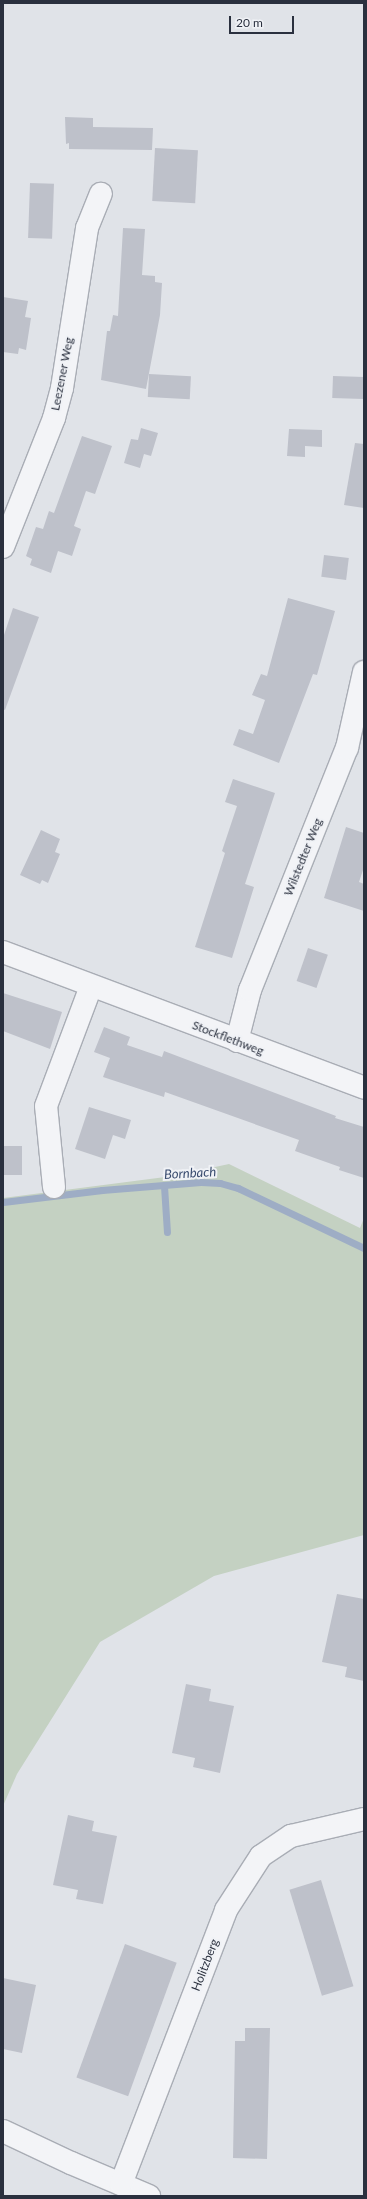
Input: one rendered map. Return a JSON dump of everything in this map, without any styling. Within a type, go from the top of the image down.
[{"type":"street","name":"Leezener Weg","points":[[3,547],[54,418],[62,388],[87,228],[102,194]]},
{"type":"street","name":"Wilstedter Weg","points":[[237,1041],[250,990],[347,748],[364,672]]},
{"type":"street","name":"Stockflethweg","points":[[3,952],[364,1088]]},
{"type":"street","points":[[54,1187],[46,1106],[92,986]]},
{"type":"street","name":"Holitzberg","points":[[121,2184],[226,1910],[261,1856],[291,1836],[364,1819]]},
{"type":"street","points":[[3,2131],[149,2196]]},
{"type":"green space","points":[[229,1164],[360,1228],[364,1218],[364,1535],[214,1576],[100,1642],[17,1774],[3,1806],[3,1198],[173,1176]]},
{"type":"building","points":[[65,117],[93,118],[93,127],[153,128],[152,150],[69,149],[69,143],[66,144]]},
{"type":"building","points":[[155,148],[198,150],[195,203],[152,201]]},
{"type":"building","points":[[30,183],[54,184],[52,239],[28,238]]},
{"type":"building","points":[[123,228],[145,229],[142,275],[155,276],[155,282],[162,283],[160,315],[146,389],[101,380],[107,331],[110,331],[113,315],[118,316]]},
{"type":"building","points":[[3,297],[28,301],[25,317],[31,318],[26,350],[19,348],[18,354],[3,352]]},
{"type":"building","points":[[149,374],[191,376],[190,399],[148,397]]},
{"type":"building","points":[[333,376],[364,377],[363,399],[332,398]]},
{"type":"building","points":[[141,428],[158,433],[151,456],[144,454],[140,468],[124,463],[131,439],[138,440]]},
{"type":"building","points":[[289,429],[322,430],[322,447],[305,446],[305,457],[287,456]]},
{"type":"building","points":[[82,436],[112,446],[95,494],[86,491],[74,526],[81,529],[72,556],[58,551],[51,573],[30,565],[32,559],[26,556],[36,527],[43,529],[49,511],[54,513]]},
{"type":"building","points":[[355,443],[364,444],[364,508],[344,505]]},
{"type":"building","points":[[324,555],[349,558],[346,580],[321,577]]},
{"type":"building","points":[[288,598],[335,611],[317,675],[313,674],[279,763],[233,745],[239,729],[253,734],[265,700],[252,695],[261,674],[267,676]]},
{"type":"building","points":[[13,608],[39,617],[5,710],[3,709],[3,638]]},
{"type":"building","points":[[233,779],[275,793],[245,884],[254,887],[232,958],[195,947],[225,853],[222,851],[237,806],[225,802]]},
{"type":"building","points":[[346,827],[364,833],[364,867],[359,882],[364,884],[364,911],[324,898]]},
{"type":"building","points":[[41,830],[60,839],[55,852],[60,854],[48,883],[42,880],[40,884],[20,875]]},
{"type":"building","points":[[308,948],[328,955],[316,988],[297,981]]},
{"type":"building","points":[[3,993],[62,1012],[50,1049],[3,1031]]},
{"type":"building","points":[[104,1027],[130,1037],[127,1045],[162,1057],[164,1051],[336,1116],[335,1118],[364,1127],[364,1178],[339,1170],[340,1167],[295,1151],[299,1140],[165,1092],[164,1097],[103,1077],[110,1058],[94,1052]]},
{"type":"building","points":[[89,1107],[131,1120],[125,1139],[113,1135],[105,1159],[75,1149]]},
{"type":"building","points":[[3,1146],[22,1146],[22,1175],[3,1175]]},
{"type":"building","points":[[337,1594],[364,1599],[364,1681],[345,1677],[347,1667],[322,1662]]},
{"type":"building","points":[[186,1684],[211,1689],[209,1701],[234,1706],[220,1773],[193,1767],[195,1758],[172,1753]]},
{"type":"building","points":[[68,1815],[94,1821],[92,1831],[117,1836],[103,1904],[76,1899],[78,1890],[53,1885]]},
{"type":"building","points":[[321,1880],[353,1986],[322,1996],[289,1890]]},
{"type":"building","points":[[125,1944],[177,1963],[128,2096],[76,2077]]},
{"type":"building","points":[[3,1978],[36,1985],[22,2053],[3,2049]]},
{"type":"building","points":[[245,2028],[270,2028],[267,2159],[233,2158],[235,2041],[245,2041]]},
{"type":"waterway","name":"Bornbach","points":[[3,1202],[102,1190],[201,1182],[220,1183],[238,1188],[364,1248]]},
{"type":"waterway","points":[[164,1186],[167,1232]]}]
